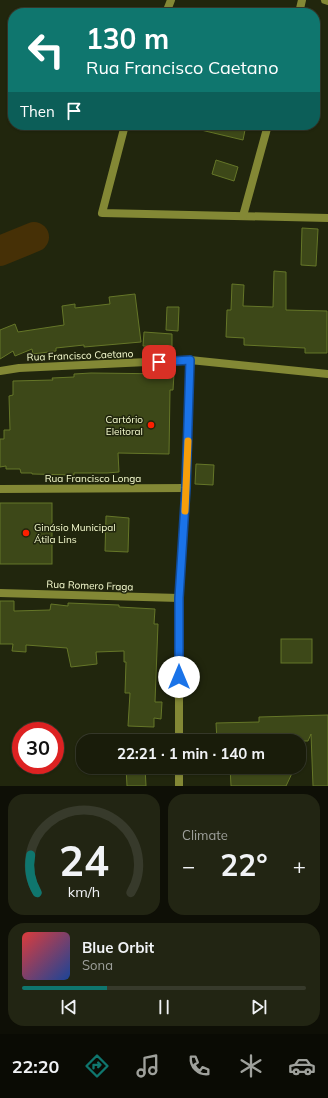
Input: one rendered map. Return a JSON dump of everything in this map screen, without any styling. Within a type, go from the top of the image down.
[{"type":"street","points":[[125,130],[102,213],[328,218]]},
{"type":"street","points":[[243,216],[267,130]]},
{"type":"street","points":[[179,734],[179,598],[186,488],[190,360]]},
{"type":"street","name":"Rua Francisco Caetano","points":[[0,371],[19,368],[190,360],[328,374]]},
{"type":"street","name":"Rua Francisco Longa","points":[[0,489],[186,488]]},
{"type":"street","name":"Rua Romero Fraga","points":[[0,593],[179,598]]},
{"type":"street","points":[[179,774],[179,786]]},
{"type":"building","points":[[201,130],[245,130],[243,140]]},
{"type":"building","points":[[216,160],[238,167],[234,181],[212,174]]},
{"type":"building","points":[[302,228],[318,229],[316,266],[301,265]]},
{"type":"building","points":[[274,271],[286,272],[286,310],[327,311],[327,353],[305,353],[305,348],[244,345],[244,338],[226,337],[227,310],[231,310],[232,284],[244,285],[243,306],[273,307]]},
{"type":"building","points":[[135,294],[141,342],[56,348],[56,351],[33,354],[32,349],[15,356],[13,351],[0,359],[0,330],[15,324],[18,332],[64,325],[62,306],[75,304],[75,308],[110,304],[109,297]]},
{"type":"building","points":[[167,307],[179,307],[178,331],[166,330]]},
{"type":"building","points":[[144,332],[172,334],[172,348],[143,346]]},
{"type":"building","points":[[74,374],[174,374],[173,390],[170,390],[169,454],[118,453],[119,472],[107,473],[74,473],[74,475],[32,474],[21,473],[20,469],[6,469],[6,466],[0,467],[0,439],[4,439],[4,430],[10,430],[9,396],[13,395],[13,381],[53,380],[52,378],[74,377]]},
{"type":"building","points":[[196,464],[214,465],[213,485],[195,484]]},
{"type":"building","name":"Ginásio Municipal Átila Lins","points":[[0,503],[52,503],[52,564],[0,564]]},
{"type":"building","points":[[106,516],[129,518],[128,552],[105,551]]},
{"type":"building","points":[[0,601],[14,601],[14,611],[50,610],[51,604],[68,606],[68,603],[119,605],[119,607],[155,609],[154,624],[158,624],[155,702],[162,702],[161,719],[154,718],[154,727],[128,726],[130,693],[125,693],[126,662],[124,662],[124,651],[96,652],[97,664],[71,667],[67,648],[26,645],[26,652],[12,651],[13,644],[0,644]]},
{"type":"building","points":[[281,639],[312,639],[312,663],[281,663]]},
{"type":"building","points":[[328,715],[328,786],[313,786],[311,734],[308,741],[306,741],[306,734],[217,734],[216,723],[259,722],[259,717]]},
{"type":"building","points":[[126,774],[145,774],[146,786],[127,786]]},
{"type":"building","points":[[230,774],[292,774],[286,786],[231,786]]},
{"type":"waterway","points":[[0,251],[34,237]]},
{"type":"slow traffic","points":[[185,511],[188,441]]},
{"type":"place","name":"Cartório Eleitoral","points":[[151,425]]},
{"type":"place","name":"Ginásio Municipal Átila Lins","points":[[26,533]]},
{"type":"route","points":[[159,362],[190,360],[186,488],[179,598],[179,677]]}]
